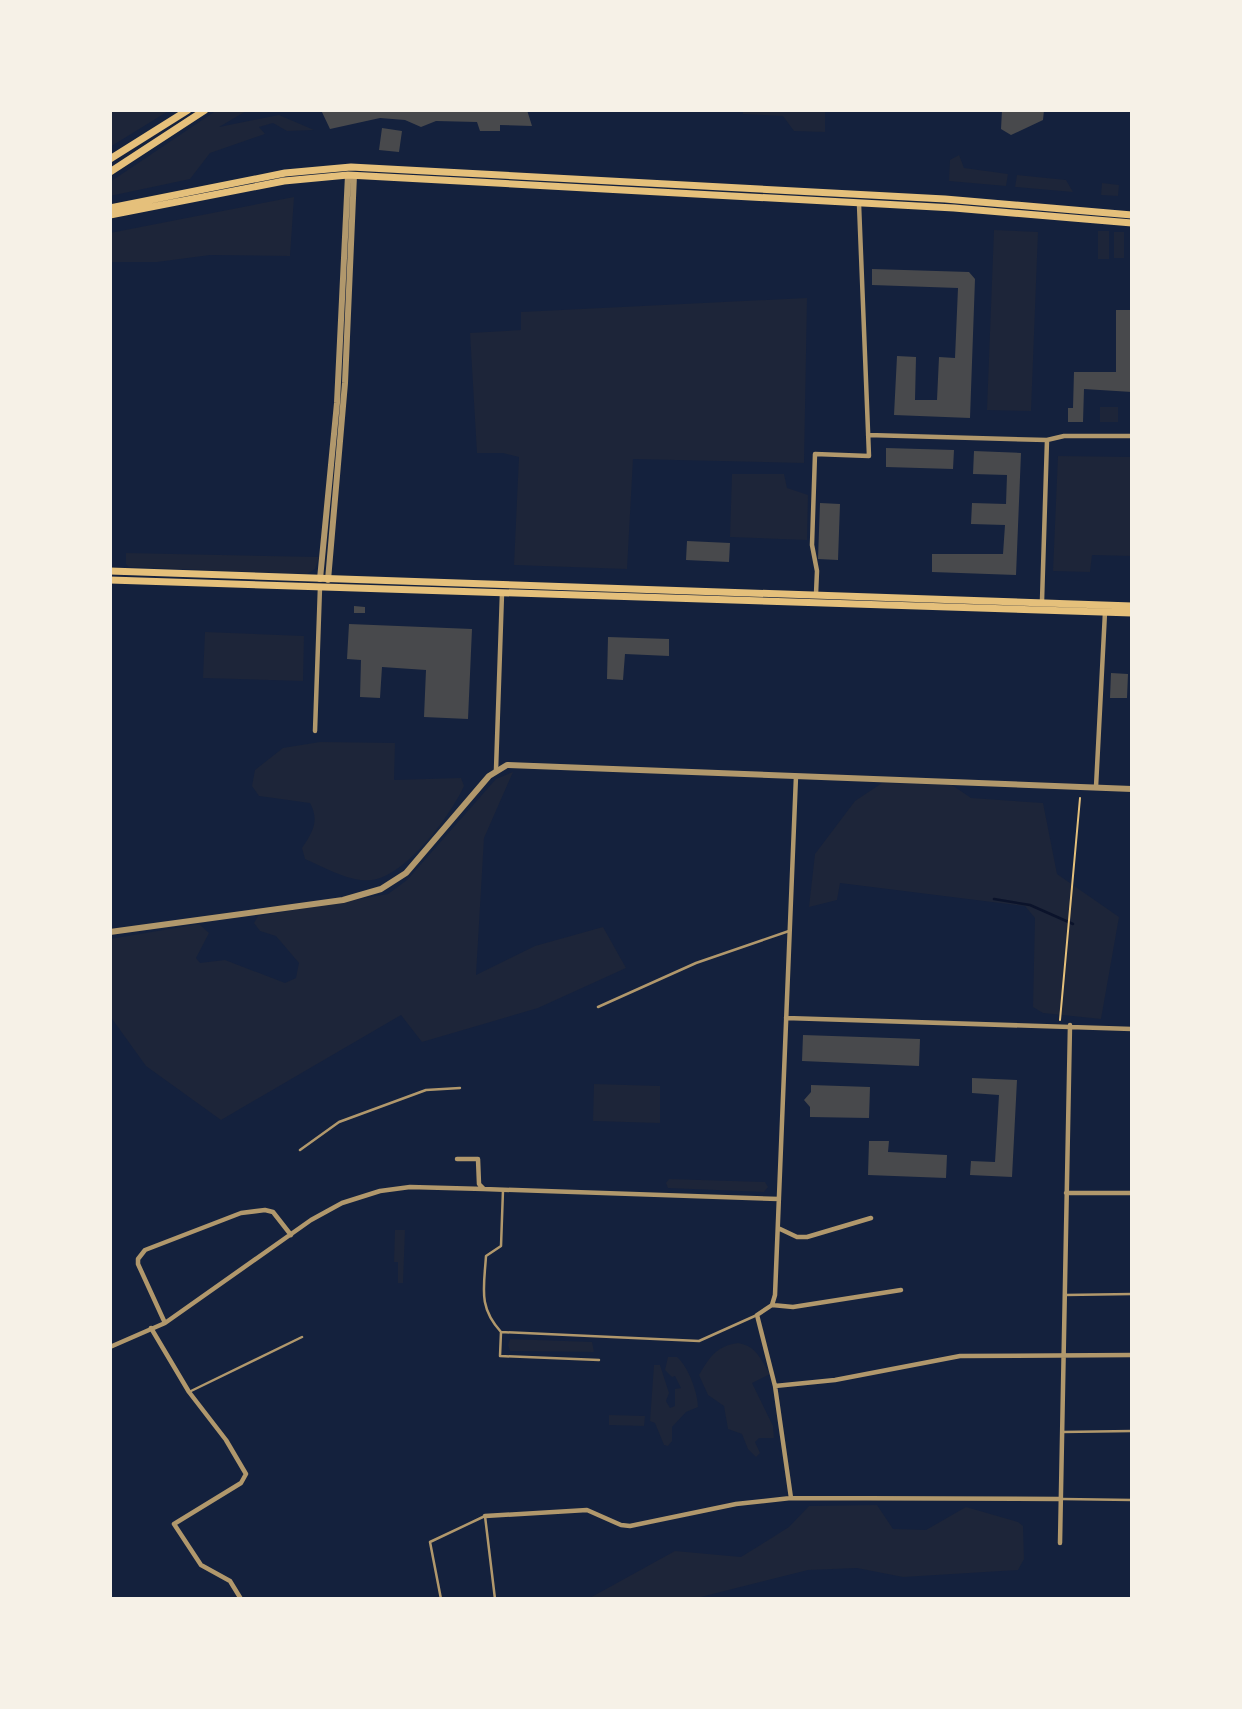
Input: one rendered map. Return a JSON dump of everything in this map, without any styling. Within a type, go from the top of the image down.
[{"type":"main road","points":[[110,159],[188,110]]},
{"type":"main road","points":[[110,172],[205,110]]},
{"type":"main road","points":[[110,215],[284,181],[351,172]]},
{"type":"main road","points":[[110,208],[285,173],[351,172],[1132,215]]},
{"type":"main road","points":[[1078,214],[1132,223]]},
{"type":"main road","points":[[110,571],[502,589],[1042,601],[1132,606]]},
{"type":"main road","points":[[110,580],[323,582]]},
{"type":"main road","points":[[816,598],[1132,613]]},
{"type":"street","points":[[315,731],[351,172]]},
{"type":"street","points":[[816,598],[817,571],[812,545],[815,454],[869,456],[860,199]]},
{"type":"street","points":[[868,435],[1047,440],[1064,436],[1132,436]]},
{"type":"street","points":[[1042,601],[1047,440]]},
{"type":"street","points":[[496,770],[502,589]]},
{"type":"street","points":[[1096,787],[1105,612]]},
{"type":"street","points":[[110,932],[343,900],[381,889],[406,873],[496,770],[517,765],[1132,789]]},
{"type":"street","points":[[772,1305],[778,1228],[796,775]]},
{"type":"street","points":[[786,1018],[1132,1029]]},
{"type":"street","points":[[1059,1543],[1070,1025]]},
{"type":"street","points":[[457,1159],[478,1159],[479,1184],[484,1189]]},
{"type":"street","points":[[110,1347],[165,1323],[337,1205],[380,1191],[411,1187],[779,1199]]},
{"type":"street","points":[[1066,1193],[1132,1193]]},
{"type":"street","points":[[165,1323],[138,1265],[138,1259],[145,1250],[253,1210],[273,1212],[291,1235]]},
{"type":"street","points":[[778,1228],[797,1237],[807,1237],[872,1218]]},
{"type":"street","points":[[791,1498],[775,1386],[757,1315],[772,1305],[793,1307],[901,1290]]},
{"type":"street","points":[[151,1328],[188,1392],[226,1440],[246,1474],[242,1483],[174,1524],[201,1565],[230,1581],[241,1599]]},
{"type":"street","points":[[775,1386],[835,1380],[960,1356],[1132,1355]]},
{"type":"street","points":[[485,1516],[587,1510],[621,1525],[736,1503],[791,1498],[1060,1499]]},
{"type":"lane","points":[[598,1007],[696,963],[789,931]]},
{"type":"lane","points":[[300,1150],[340,1122],[426,1090],[460,1088]]},
{"type":"lane","points":[[503,1190],[501,1246],[486,1256],[484,1306],[488,1318],[501,1332],[699,1341],[757,1315]]},
{"type":"lane","points":[[1065,1295],[1132,1294]]},
{"type":"lane","points":[[501,1332],[500,1356],[599,1360]]},
{"type":"lane","points":[[188,1392],[302,1337]]},
{"type":"lane","points":[[1062,1432],[1132,1432]]},
{"type":"lane","points":[[1060,1499],[1132,1500]]},
{"type":"lane","points":[[441,1599],[430,1542],[485,1516],[495,1599]]},
{"type":"path","points":[[1060,1019],[1080,798]]},
{"type":"shaded area","points":[[110,110],[170,110],[110,147]]},
{"type":"shaded area","points":[[217,110],[248,110],[219,127],[279,115],[314,130],[287,131],[273,123],[259,127],[265,134],[210,153],[190,179],[110,196],[110,182]]},
{"type":"shaded area","points":[[743,110],[825,110],[825,132],[794,131],[783,116],[743,114]]},
{"type":"shaded area","points":[[959,155],[964,168],[1008,174],[1006,186],[949,181],[950,160]]},
{"type":"shaded area","points":[[1017,175],[1066,180],[1073,192],[1015,187]]},
{"type":"shaded area","points":[[1102,183],[1119,185],[1118,196],[1101,195]]},
{"type":"shaded area","points":[[294,197],[290,256],[210,255],[157,262],[110,262],[110,233]]},
{"type":"shaded area","points":[[994,230],[1038,232],[1031,411],[987,410]]},
{"type":"shaded area","points":[[1098,231],[1109,231],[1109,259],[1098,259]]},
{"type":"shaded area","points":[[1114,232],[1124,232],[1124,258],[1114,258]]},
{"type":"shaded area","points":[[807,298],[804,463],[633,459],[627,569],[514,565],[519,457],[503,453],[477,453],[470,333],[521,330],[521,312]]},
{"type":"shaded area","points":[[1100,407],[1118,407],[1118,422],[1100,422]]},
{"type":"shaded area","points":[[1058,456],[1132,457],[1132,556],[1092,555],[1090,572],[1053,571]]},
{"type":"shaded area","points":[[732,474],[784,474],[787,488],[808,495],[807,540],[730,537]]},
{"type":"shaded area","points":[[126,553],[319,557],[315,569],[307,574],[129,567],[126,564]]},
{"type":"shaded area","points":[[205,632],[304,636],[303,681],[203,678]]},
{"type":"shaded area","points":[[320,742],[395,743],[394,780],[461,778],[464,786],[438,827],[399,868],[372,880],[347,877],[305,859],[302,848],[312,832],[314,821],[310,803],[259,796],[252,786],[255,770],[283,748]]},
{"type":"shaded area","points":[[513,772],[484,838],[476,975],[535,946],[603,927],[626,968],[538,1008],[422,1042],[401,1015],[221,1120],[146,1066],[110,1016],[110,939],[199,924],[209,933],[196,958],[200,963],[225,960],[285,983],[296,978],[299,963],[276,936],[260,931],[254,923],[258,916],[388,894],[407,880],[496,779]]},
{"type":"shaded area","points":[[882,783],[952,785],[971,798],[1043,803],[1057,874],[1119,917],[1101,1019],[1043,1013],[1033,1007],[1035,918],[1025,906],[840,883],[837,900],[809,907],[815,854],[855,801]]},
{"type":"shaded area","points":[[594,1084],[660,1086],[660,1123],[593,1121]]},
{"type":"shaded area","points":[[669,1179],[765,1182],[768,1187],[764,1192],[668,1188],[666,1183]]},
{"type":"shaded area","points":[[395,1230],[405,1230],[403,1283],[398,1283],[398,1262],[394,1262]]},
{"type":"shaded area","points":[[510,1339],[592,1342],[594,1352],[510,1351]]},
{"type":"shaded area","points":[[738,1343],[754,1350],[770,1374],[752,1383],[773,1426],[774,1438],[759,1438],[755,1442],[760,1453],[756,1457],[748,1449],[742,1434],[728,1429],[724,1406],[708,1395],[699,1375],[714,1353]]},
{"type":"shaded area","points":[[668,1357],[677,1357],[685,1367],[694,1387],[698,1407],[686,1412],[672,1427],[672,1441],[668,1446],[664,1445],[655,1423],[650,1421],[654,1365],[660,1365],[669,1393],[666,1401],[670,1408],[675,1406],[675,1389],[681,1388],[675,1376],[672,1377],[665,1370]]},
{"type":"shaded area","points":[[609,1415],[645,1416],[644,1426],[609,1425]]},
{"type":"shaded area","points":[[877,1505],[893,1529],[926,1530],[966,1507],[1018,1522],[1023,1526],[1024,1559],[1018,1570],[903,1577],[857,1568],[808,1570],[693,1599],[588,1599],[675,1551],[741,1557],[789,1527],[809,1506]]},
{"type":"building","points":[[321,110],[527,110],[532,126],[500,125],[500,131],[480,131],[477,122],[436,121],[421,127],[405,120],[380,118],[330,129]]},
{"type":"building","points":[[1002,110],[1044,110],[1043,120],[1011,135],[1001,129]]},
{"type":"building","points":[[382,128],[402,131],[399,152],[379,150]]},
{"type":"building","points":[[872,269],[969,272],[975,279],[970,418],[894,415],[897,356],[916,357],[915,400],[937,400],[939,357],[955,358],[958,288],[872,285]]},
{"type":"building","points":[[1116,310],[1132,310],[1132,392],[1084,389],[1083,422],[1068,422],[1068,408],[1073,408],[1074,372],[1116,372]]},
{"type":"building","points":[[886,448],[954,450],[953,469],[886,467]]},
{"type":"building","points":[[974,451],[1021,453],[1016,575],[932,572],[932,554],[1003,554],[1005,525],[971,524],[972,503],[1006,504],[1007,475],[973,474]]},
{"type":"building","points":[[820,503],[840,504],[838,560],[818,559]]},
{"type":"building","points":[[687,541],[730,543],[729,562],[686,560]]},
{"type":"building","points":[[354,606],[365,607],[365,613],[354,613]]},
{"type":"building","points":[[349,624],[472,629],[468,719],[424,717],[426,670],[382,667],[380,698],[360,697],[361,660],[347,659]]},
{"type":"building","points":[[608,637],[669,639],[669,656],[625,654],[623,680],[607,679]]},
{"type":"building","points":[[1111,673],[1128,674],[1127,698],[1110,698]]},
{"type":"building","points":[[803,1035],[920,1039],[919,1066],[802,1061]]},
{"type":"building","points":[[972,1078],[1017,1080],[1012,1177],[970,1175],[971,1161],[995,1162],[999,1095],[972,1093]]},
{"type":"building","points":[[811,1085],[870,1087],[869,1118],[810,1117],[810,1107],[804,1100],[811,1092]]},
{"type":"building","points":[[869,1141],[889,1141],[888,1152],[947,1155],[946,1178],[868,1175]]},
{"type":"waterway","points":[[994,899],[1030,905],[1073,924]]}]
